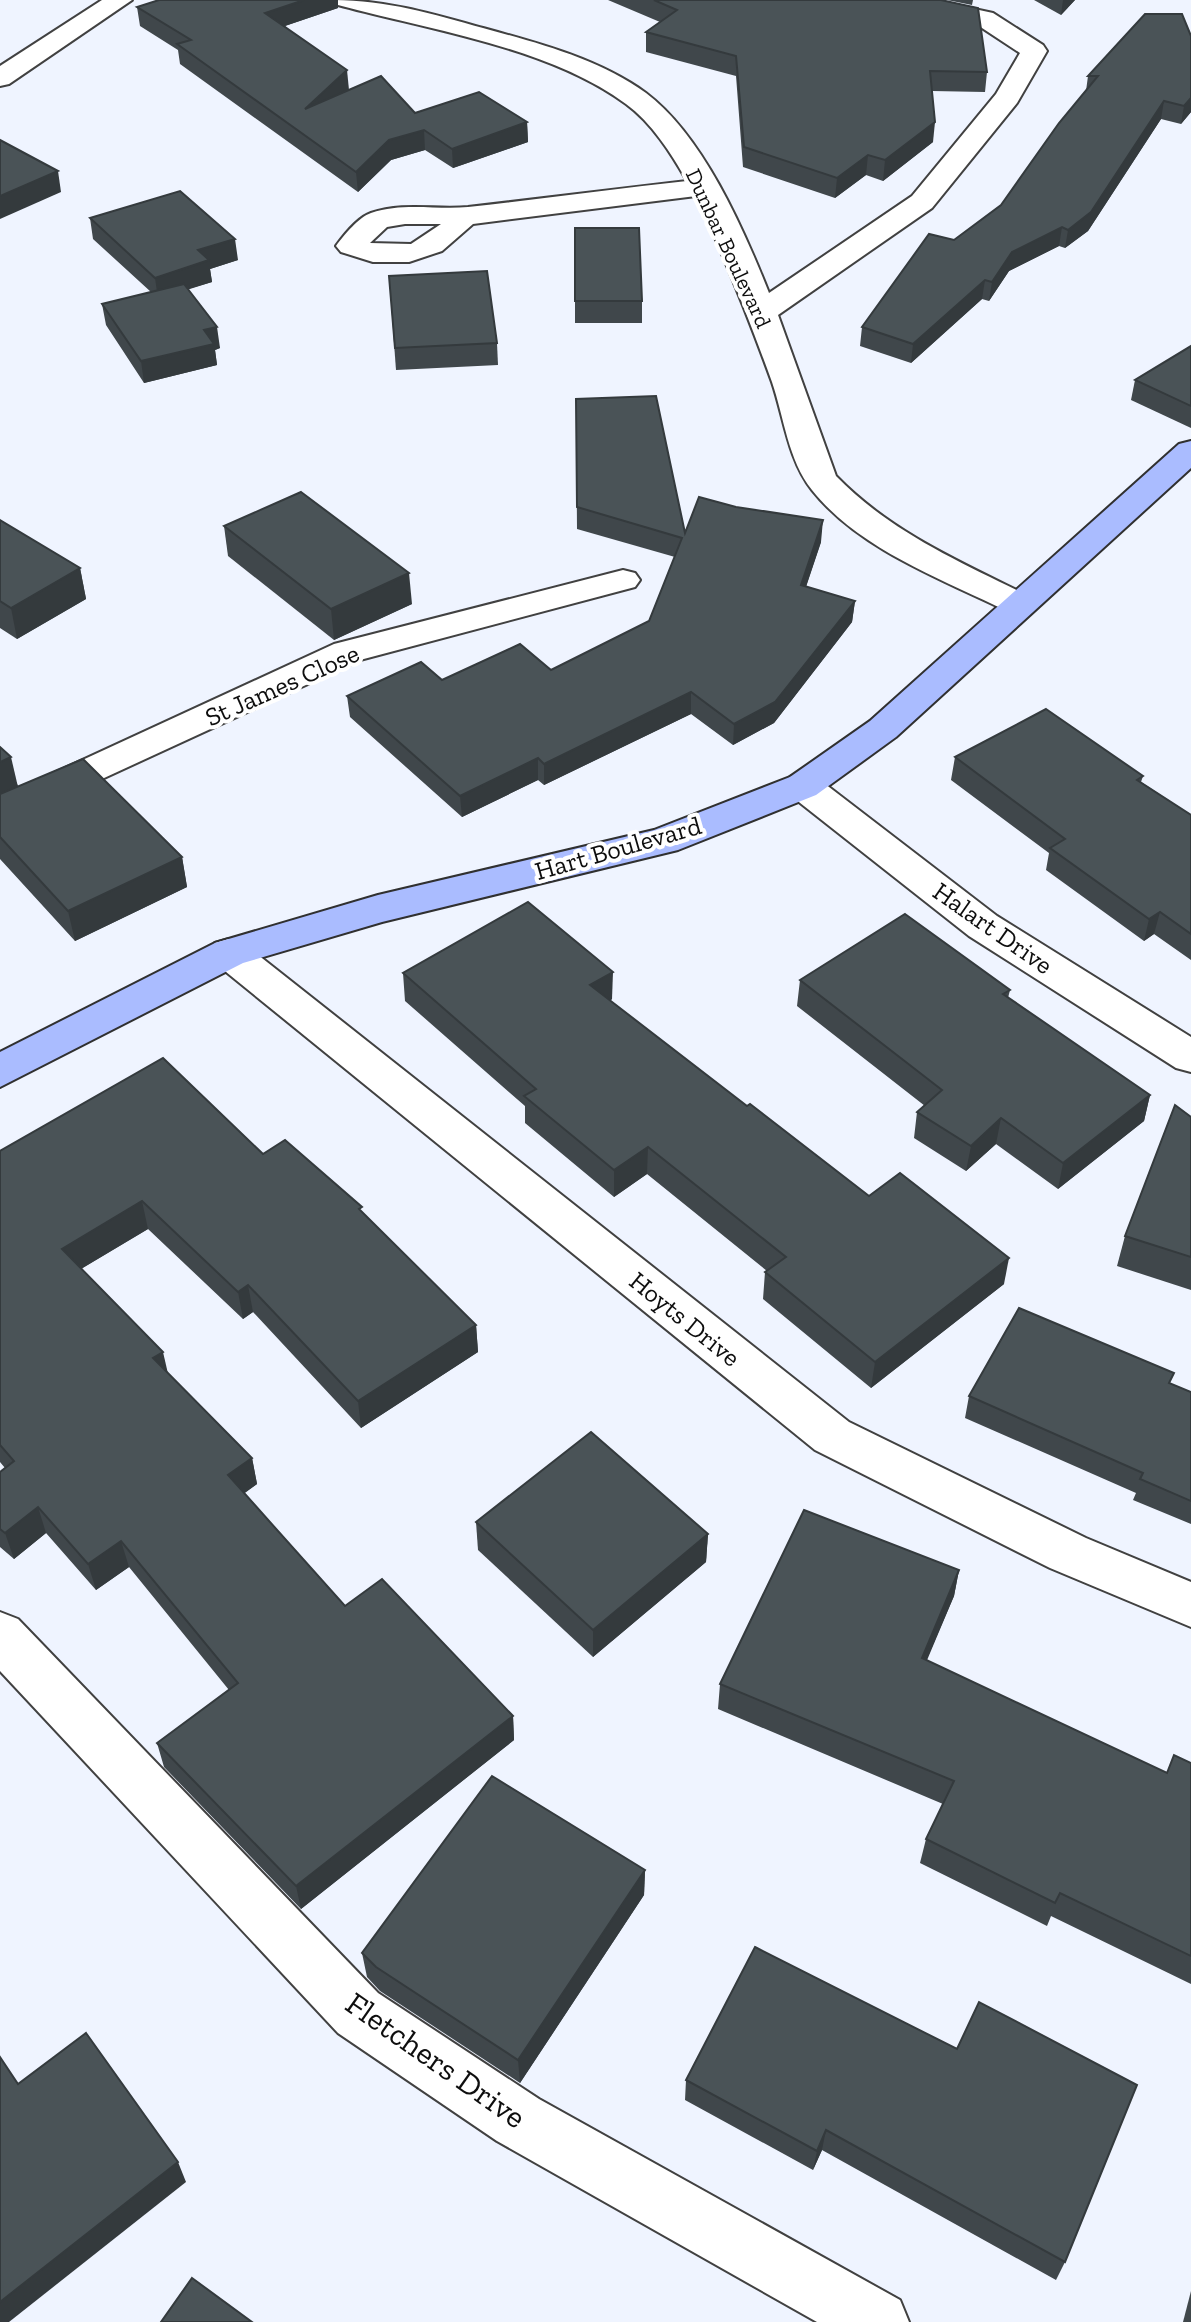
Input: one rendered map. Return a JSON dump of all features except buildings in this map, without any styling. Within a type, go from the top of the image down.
[{"type":"street","points":[[0,78],[119,0]]},
{"type":"street","name":"Dunbar Boulevard","points":[[347,0],[591,71],[637,99],[670,132],[704,187],[762,312],[822,482],[883,534],[1019,604]]},
{"type":"street","points":[[762,312],[922,202],[1008,97],[1034,51],[984,18],[896,0]]},
{"type":"street","points":[[464,216],[704,187]]},
{"type":"street","name":"Hart Boulevard","points":[[0,1071],[229,953],[378,909],[664,841],[803,786],[883,729],[1191,451]]},
{"type":"street","name":"St James Close","points":[[0,813],[347,652],[623,580]]},
{"type":"street","name":"Halart Drive","points":[[803,786],[983,926],[1191,1057]]},
{"type":"street","name":"Hoyts Drive","points":[[229,953],[832,1436],[1068,1553],[1191,1605]]},
{"type":"street","name":"Fletchers Drive","points":[[0,1635],[358,2013],[518,2120],[878,2322]]}]
